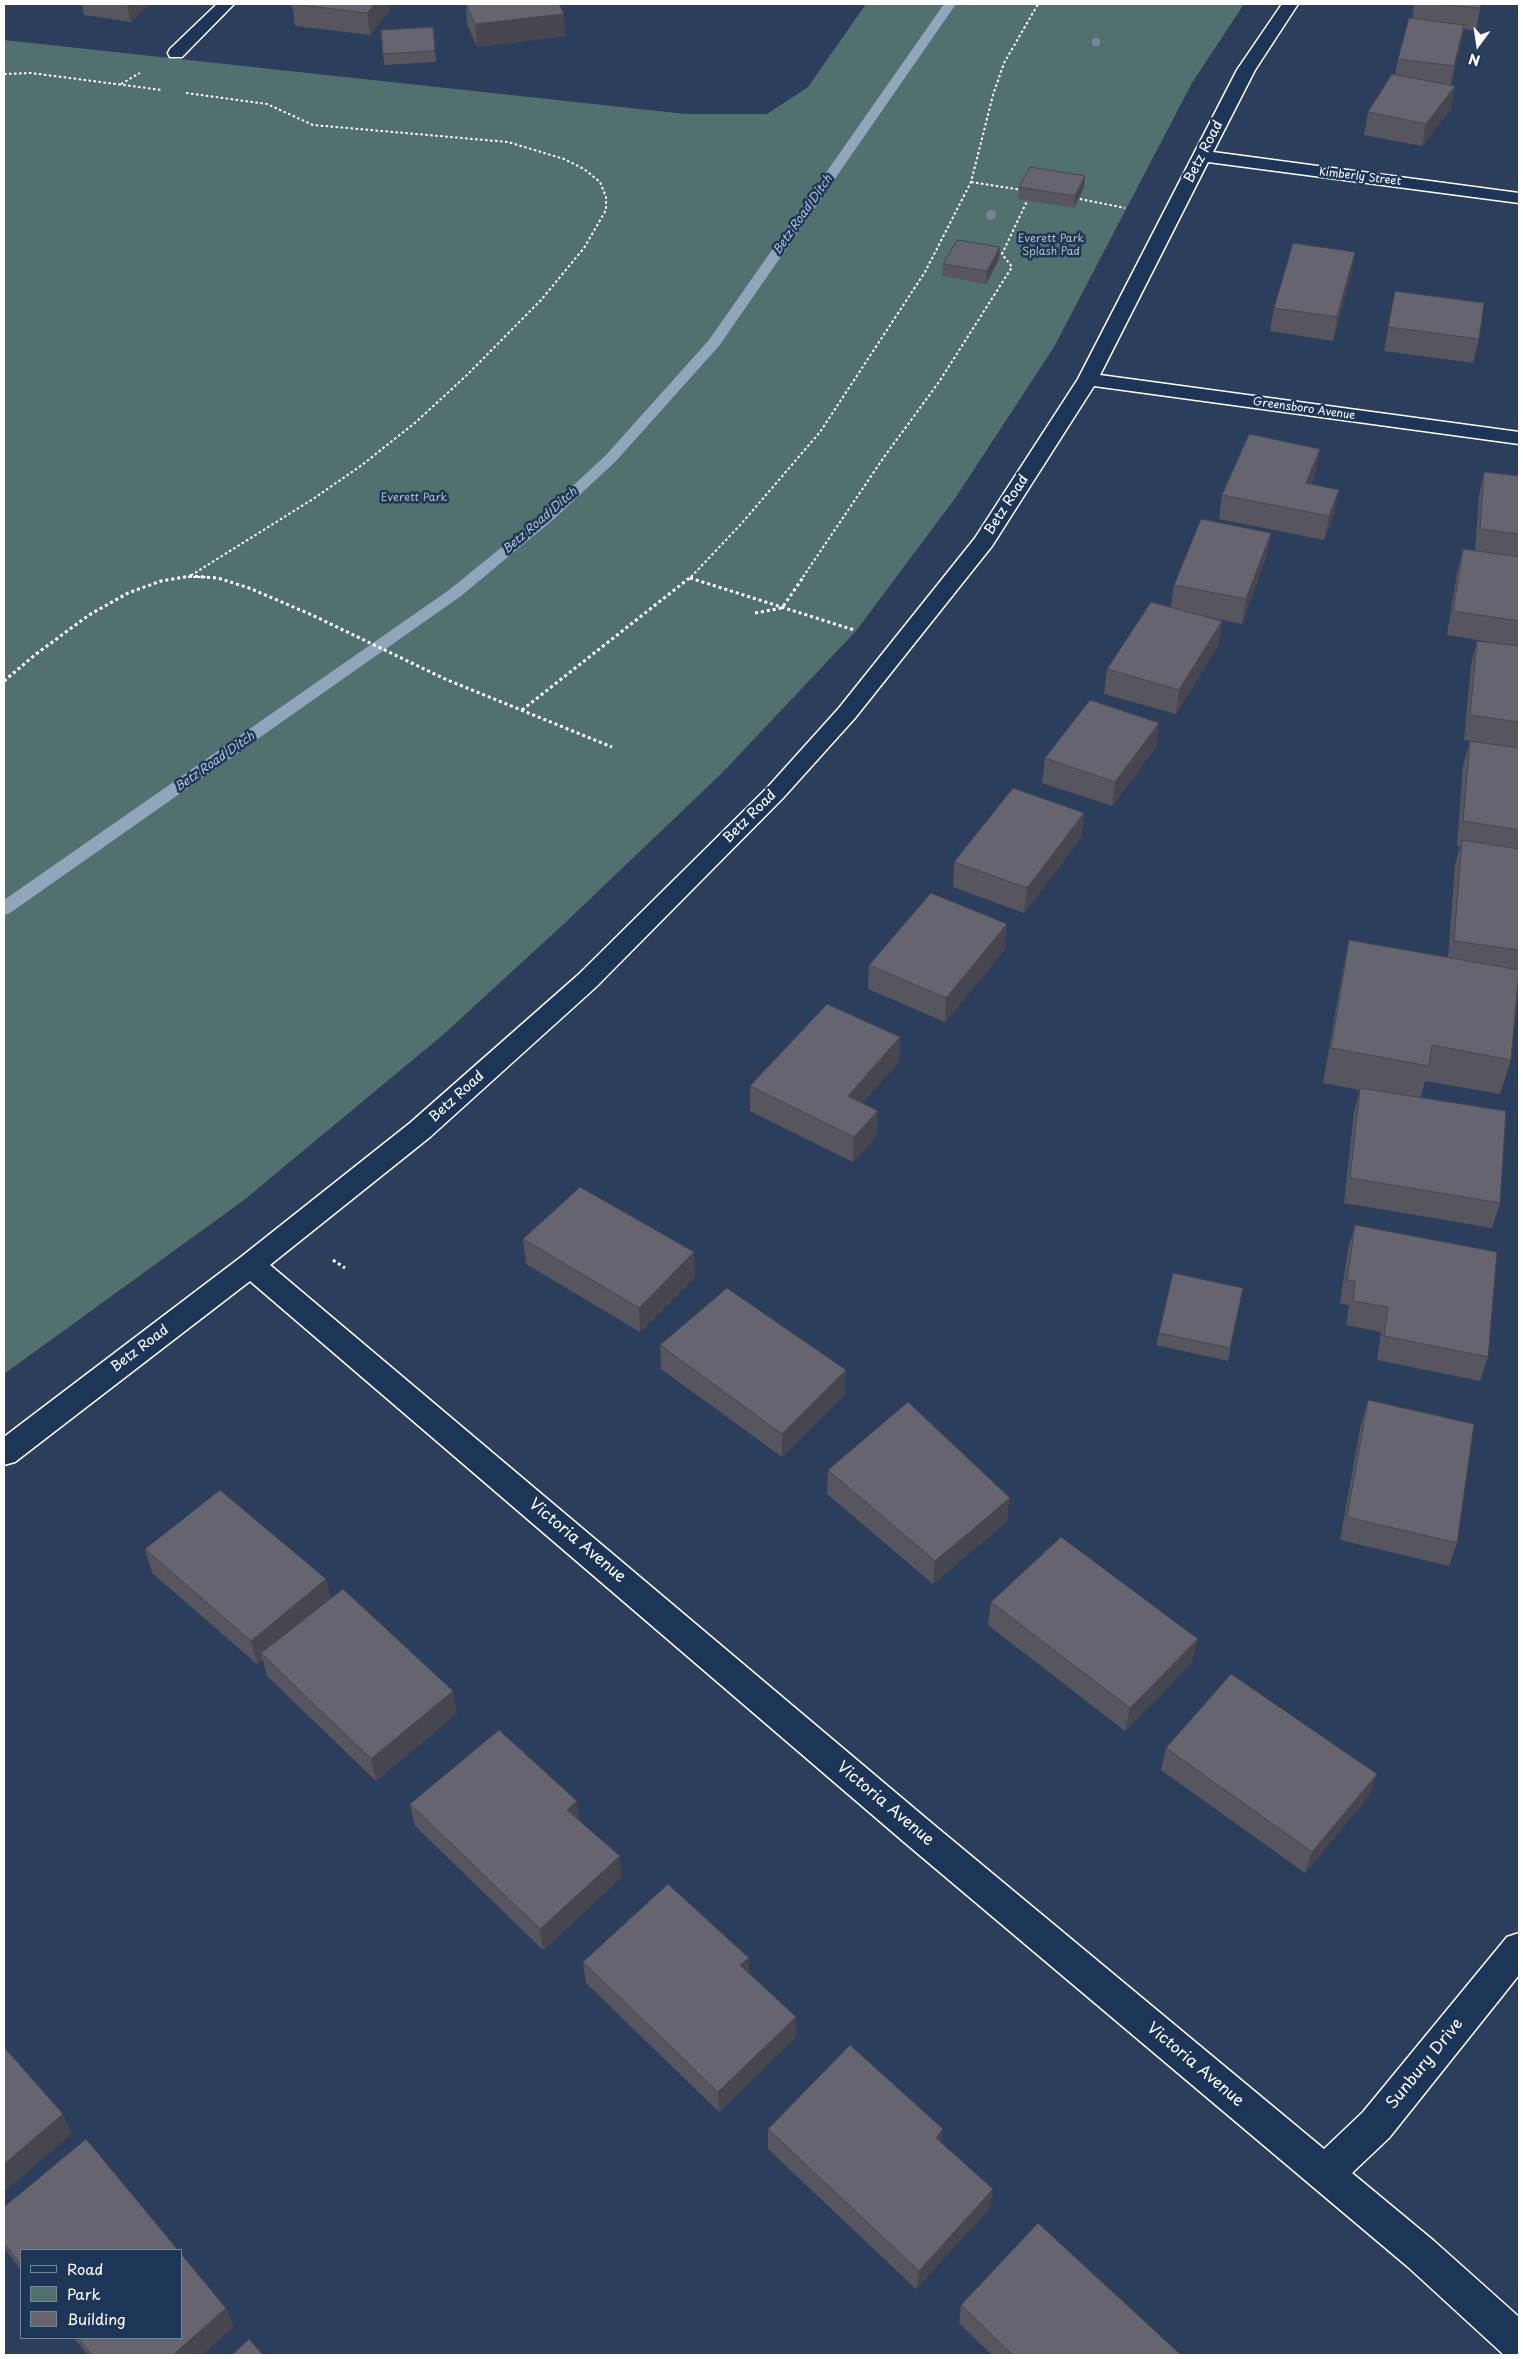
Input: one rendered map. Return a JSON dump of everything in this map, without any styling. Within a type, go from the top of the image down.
[{"type":"street","points":[[176,53],[226,4]]},
{"type":"street","name":"Betz Road","points":[[4,1453],[250,1265],[420,1130],[587,981],[775,792],[847,713],[984,541],[1088,379],[1246,70],[1290,4]]},
{"type":"street","name":"Kimberly Street","points":[[1201,156],[1519,198]]},
{"type":"street","name":"Greensboro Avenue","points":[[1088,379],[1519,438]]},
{"type":"street","name":"Victoria Avenue","points":[[250,1265],[924,1837],[1421,2254],[1519,2343]]},
{"type":"street","name":"Sunbury Drive","points":[[1324,2174],[1376,2125],[1519,1948]]},
{"type":"path","points":[[522,710],[690,578],[749,516],[825,424],[858,377],[925,272],[971,182],[993,95],[1004,63],[1038,4]]},
{"type":"path","points":[[4,74],[31,73],[169,90]]},
{"type":"path","points":[[178,92],[267,104],[313,125],[508,142],[564,159],[584,169],[600,182],[606,197],[606,210],[600,224],[584,248],[541,300],[467,375],[416,422],[362,465],[313,499],[190,576]]},
{"type":"path","points":[[971,182],[1023,190]]},
{"type":"path","points":[[755,613],[782,608],[884,457],[938,382],[1012,267],[1002,254],[1032,191]]},
{"type":"path","points":[[1069,197],[1127,208]]},
{"type":"path","points":[[4,680],[89,615],[128,594],[162,581],[190,576],[218,578],[249,588],[312,615],[445,678],[612,747]]},
{"type":"path","points":[[690,578],[856,631]]},
{"type":"green space","name":"Everett Park","points":[[866,4],[1244,4],[1192,83],[1054,347],[956,497],[856,631],[723,772],[567,921],[444,1034],[244,1200],[4,1374],[4,40],[686,114],[767,114],[808,87]]},
{"type":"building","points":[[292,4],[375,4],[367,13]]},
{"type":"building","points":[[466,4],[559,4],[564,14],[475,24]]},
{"type":"building","points":[[1432,4],[1481,4],[1480,8]]},
{"type":"building","points":[[1409,18],[1464,25],[1454,66],[1398,59]]},
{"type":"building","points":[[433,27],[435,51],[383,54],[381,30]]},
{"type":"building","points":[[1392,74],[1455,86],[1426,124],[1368,112]]},
{"type":"building","points":[[1030,167],[1085,176],[1075,196],[1019,187]]},
{"type":"building","points":[[957,240],[1000,247],[987,271],[943,264]]},
{"type":"building","points":[[1293,243],[1355,252],[1337,317],[1274,308]]},
{"type":"building","points":[[1395,291],[1484,303],[1479,339],[1388,327]]},
{"type":"building","points":[[1249,434],[1320,449],[1306,483],[1339,490],[1329,516],[1222,495]]},
{"type":"building","points":[[1484,472],[1519,476],[1519,534],[1480,529]]},
{"type":"building","points":[[1201,519],[1271,533],[1246,599],[1174,585]]},
{"type":"building","points":[[1463,549],[1519,557],[1519,621],[1453,611]]},
{"type":"building","points":[[1151,602],[1222,621],[1179,690],[1107,669]]},
{"type":"building","points":[[1477,641],[1519,646],[1519,722],[1470,715]]},
{"type":"building","points":[[1090,700],[1159,723],[1115,782],[1045,758]]},
{"type":"building","points":[[1470,741],[1519,748],[1519,830],[1463,821]]},
{"type":"building","points":[[1013,788],[1084,813],[1027,888],[954,862]]},
{"type":"building","points":[[1462,840],[1519,849],[1519,950],[1454,941]]},
{"type":"building","points":[[931,893],[1007,924],[946,998],[869,965]]},
{"type":"building","points":[[1349,940],[1519,970],[1511,1060],[1432,1045],[1429,1066],[1331,1048]]},
{"type":"building","points":[[827,1004],[900,1037],[848,1096],[878,1111],[854,1137],[750,1086]]},
{"type":"building","points":[[1360,1088],[1506,1111],[1500,1203],[1350,1178]]},
{"type":"building","points":[[580,1187],[694,1252],[639,1308],[523,1239]]},
{"type":"building","points":[[1355,1225],[1497,1252],[1488,1357],[1384,1336],[1388,1307],[1353,1301],[1355,1281],[1347,1280]]},
{"type":"building","points":[[1173,1273],[1243,1288],[1230,1348],[1159,1333]]},
{"type":"building","points":[[727,1288],[846,1370],[782,1434],[660,1345]]},
{"type":"building","points":[[1368,1400],[1474,1424],[1457,1543],[1347,1517]]},
{"type":"building","points":[[908,1402],[1010,1498],[935,1561],[828,1470]]},
{"type":"building","points":[[220,1490],[326,1579],[251,1641],[145,1549]]},
{"type":"building","points":[[1061,1537],[1198,1639],[1130,1708],[991,1602]]},
{"type":"building","points":[[343,1589],[453,1691],[371,1759],[261,1653]]},
{"type":"building","points":[[1231,1674],[1377,1774],[1312,1852],[1166,1748]]},
{"type":"building","points":[[499,1730],[577,1801],[567,1810],[620,1856],[540,1929],[410,1804]]},
{"type":"building","points":[[668,1884],[749,1958],[740,1965],[796,2017],[718,2092],[583,1962]]},
{"type":"building","points":[[850,2045],[943,2129],[936,2138],[993,2189],[919,2271],[768,2129]]},
{"type":"building","points":[[4,2047],[63,2114],[4,2164]]},
{"type":"building","points":[[86,2139],[177,2249],[20,2249],[20,2264],[4,2243],[4,2207]]},
{"type":"building","points":[[1038,2223],[1181,2355],[1013,2355],[961,2305]]},
{"type":"building","points":[[182,2255],[226,2308],[173,2355],[92,2355],[79,2339],[182,2339]]},
{"type":"building","points":[[249,2339],[263,2355],[232,2355]]},
{"type":"waterway","name":"Betz Road Ditch","points":[[4,909],[455,593],[550,515],[611,458],[714,343],[950,4]]},
{"type":"park label","name":"Everett Park Splash Pad","points":[[1051,245]]}]
